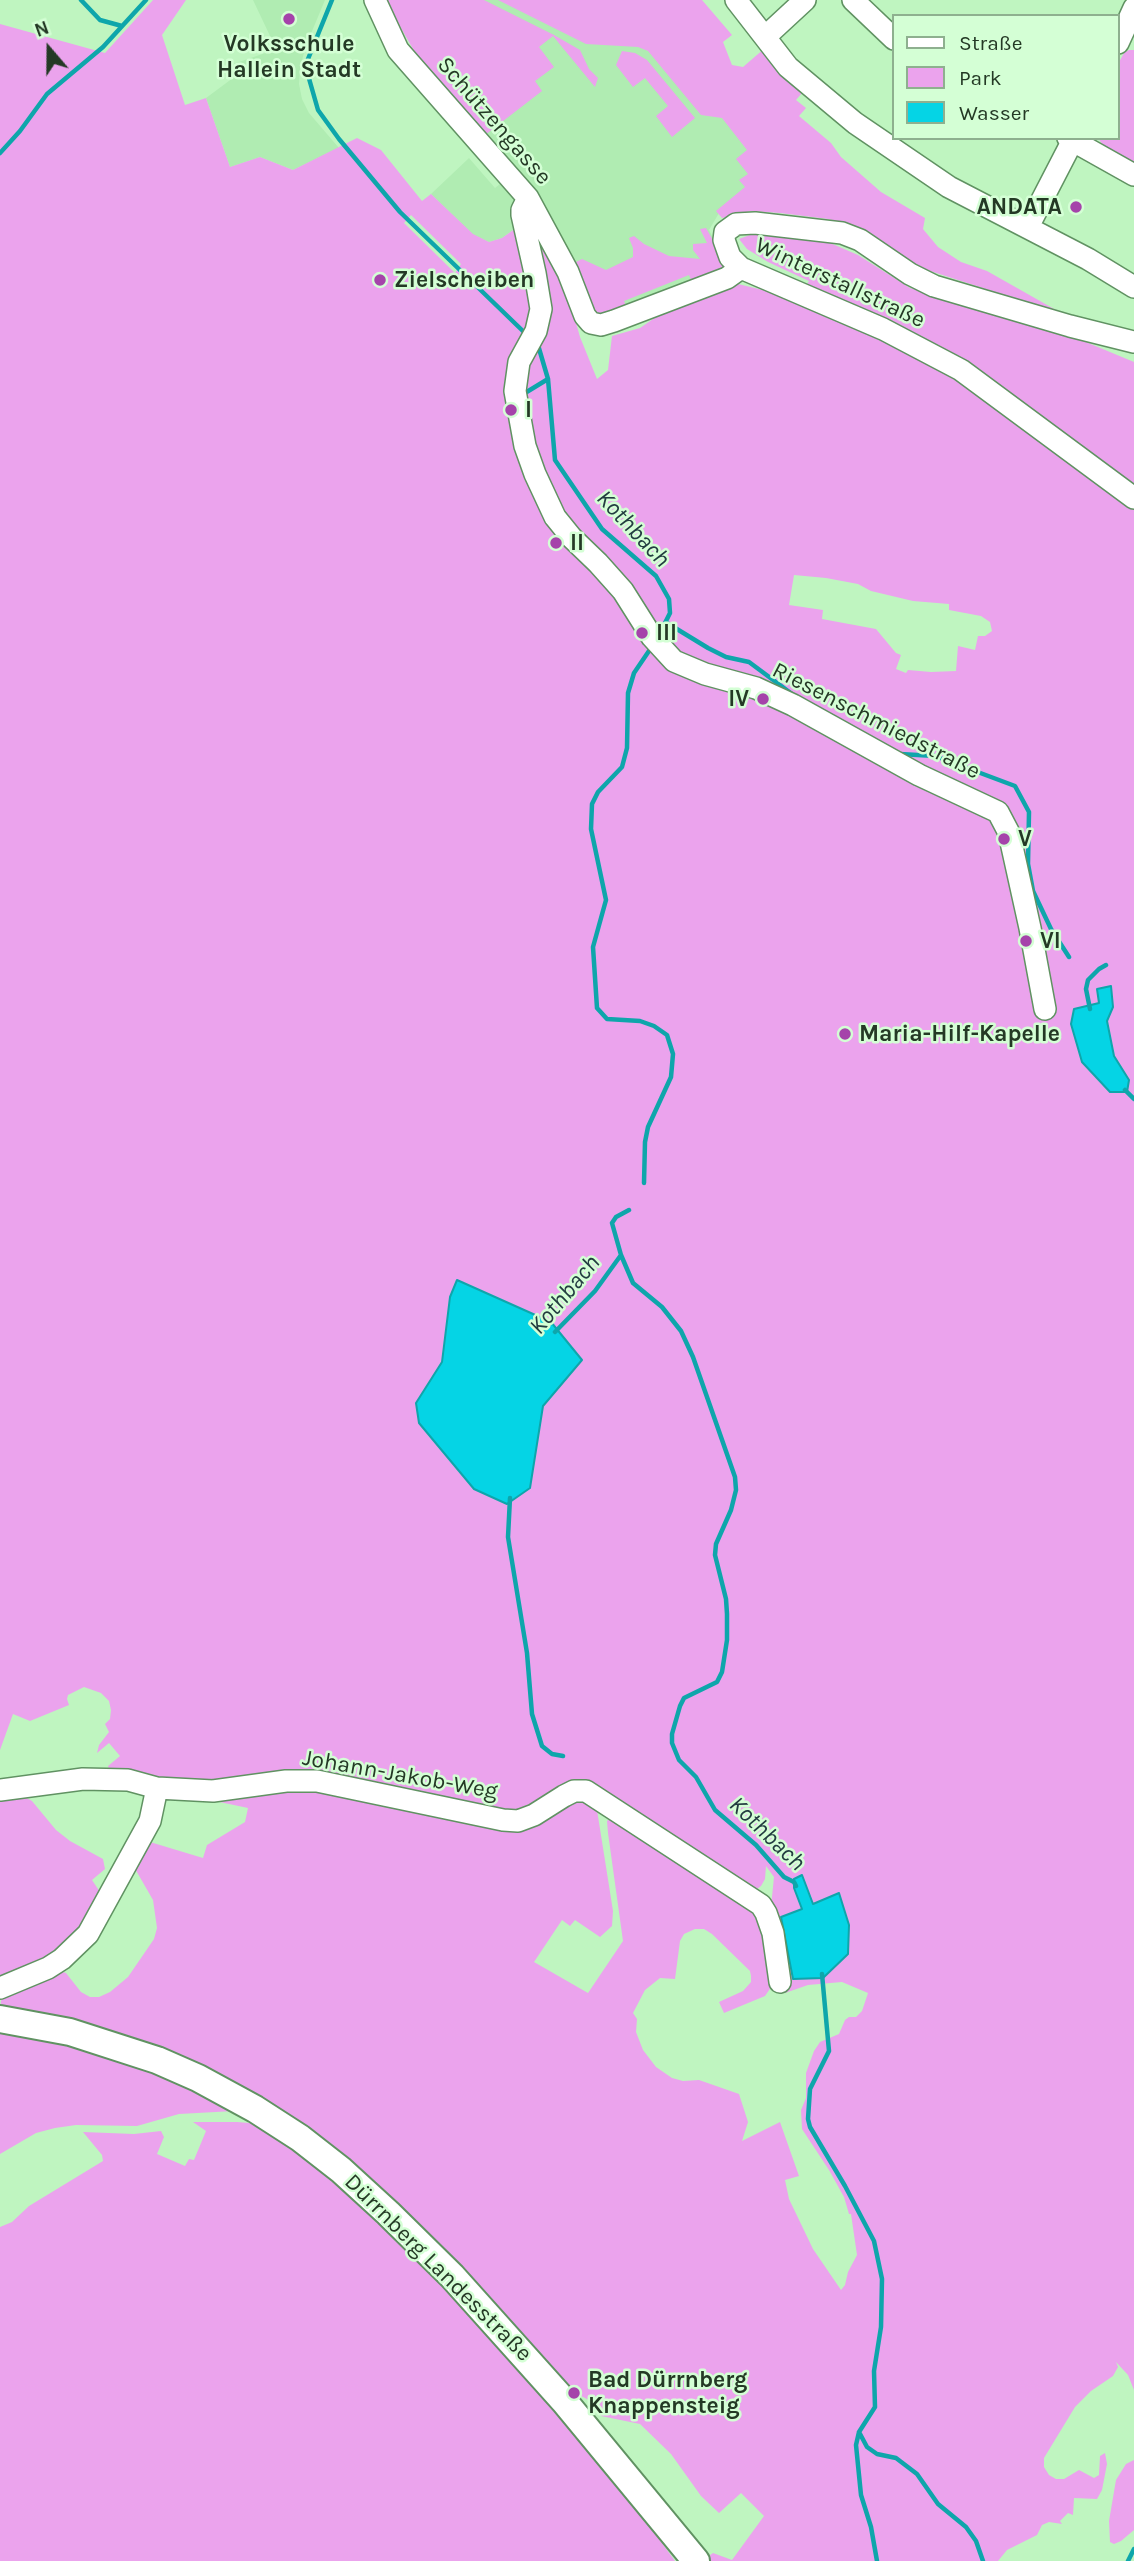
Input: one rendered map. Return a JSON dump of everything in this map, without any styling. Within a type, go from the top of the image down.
[{"type":"main road","name":"Dürrnberg Landesstraße","points":[[0,2019],[70,2032],[157,2060],[244,2103],[300,2138],[341,2170],[452,2276],[556,2391],[696,2561]]},
{"type":"street","name":"Schützengasse","points":[[375,0],[393,40],[405,58],[528,198],[568,272],[585,316],[591,323],[614,321],[727,278],[741,268]]},
{"type":"street","points":[[736,0],[788,67],[855,123],[950,187],[1088,259],[1134,287]]},
{"type":"street","points":[[765,37],[805,0]]},
{"type":"street","points":[[853,0],[892,37]]},
{"type":"street","points":[[1124,41],[1134,8]]},
{"type":"street","points":[[1028,227],[1072,140]]},
{"type":"street","points":[[1074,140],[1134,175]]},
{"type":"street","name":"Riesenschmiedstraße","points":[[528,198],[522,215],[541,309],[532,337],[519,362],[516,395],[525,446],[534,474],[555,517],[624,591],[658,645],[674,661],[688,668],[743,684],[793,705],[907,769],[998,812],[1009,833],[1045,1009]]},
{"type":"street","name":"Winterstallstraße","points":[[1134,342],[934,286],[859,240],[842,233],[774,224],[736,224],[725,232],[724,240],[730,257],[741,268],[883,329],[961,370],[1134,498]]},
{"type":"street","name":"Johann-Jakob-Weg","points":[[1,1790],[83,1779],[128,1780],[157,1788],[213,1791],[286,1781],[317,1781],[510,1821],[534,1815],[564,1796],[586,1791],[761,1905],[773,1933],[780,1982]]},
{"type":"street","points":[[0,1988],[62,1959],[88,1934],[150,1821],[157,1788]]},
{"type":"shaded area","points":[[253,0],[325,0],[305,48],[299,84],[309,113],[339,148],[293,170],[260,157],[230,167],[206,98],[237,75],[233,64],[286,46],[271,38]]},
{"type":"shaded area","points":[[385,0],[500,0],[646,45],[722,117],[767,174],[722,208],[709,230],[726,263],[725,272],[612,318],[571,268],[550,215],[489,139]]},
{"type":"shaded area","points":[[469,158],[495,188],[505,180],[522,200],[516,228],[502,238],[489,242],[473,235],[431,194]]},
{"type":"green space","points":[[153,0],[186,0],[162,35],[185,105],[206,98],[230,167],[260,157],[293,170],[357,138],[381,150],[422,201],[431,194],[473,234],[489,242],[502,238],[516,228],[522,200],[549,243],[597,379],[608,370],[612,336],[640,328],[685,297],[738,284],[792,297],[803,291],[809,281],[768,262],[747,249],[739,239],[758,232],[821,239],[858,255],[910,288],[1057,330],[1134,362],[1134,2390],[1128,2375],[1116,2362],[1118,2367],[1113,2376],[1091,2391],[1075,2407],[1044,2458],[1044,2467],[1049,2475],[1056,2479],[1064,2479],[1079,2470],[1094,2478],[1099,2475],[1100,2456],[1105,2453],[1107,2464],[1102,2490],[1097,2499],[1074,2498],[1073,2515],[1068,2513],[1060,2521],[1062,2524],[1049,2522],[1042,2525],[1037,2535],[1007,2550],[998,2561],[707,2561],[705,2559],[713,2553],[732,2560],[764,2516],[741,2493],[719,2513],[701,2496],[671,2454],[640,2424],[601,2416],[596,2404],[563,2386],[505,2320],[422,2234],[365,2180],[314,2138],[262,2102],[200,2070],[142,2045],[80,2026],[6,2012],[0,2008],[2,1995],[56,1970],[66,1973],[81,1992],[90,1997],[99,1997],[110,1992],[128,1977],[154,1939],[157,1928],[153,1900],[134,1867],[150,1842],[203,1858],[207,1845],[245,1822],[248,1808],[182,1794],[218,1795],[288,1785],[314,1786],[519,1830],[527,1820],[529,1811],[496,1814],[348,1782],[303,1776],[232,1784],[180,1786],[111,1774],[108,1766],[120,1756],[109,1743],[97,1753],[99,1745],[109,1732],[105,1724],[110,1719],[109,1701],[101,1693],[84,1687],[68,1695],[69,1705],[30,1721],[13,1714],[0,1750],[0,24],[105,53]],"holes":[[[411,215],[461,264],[455,273],[404,223]],[[794,575],[826,578],[858,584],[871,591],[913,601],[949,604],[949,610],[981,616],[990,622],[992,631],[985,636],[978,636],[975,650],[958,646],[956,671],[908,670],[906,673],[896,669],[901,655],[896,653],[876,629],[822,619],[823,610],[789,605]],[[594,1791],[744,1890],[753,1892],[761,1886],[765,1879],[766,1866],[774,1877],[771,1907],[785,1993],[808,1985],[842,1982],[868,1993],[862,2011],[856,2017],[845,2020],[839,2034],[820,2042],[814,2051],[806,2073],[806,2098],[801,2110],[802,2129],[829,2170],[851,2214],[857,2255],[841,2290],[813,2249],[789,2199],[785,2180],[799,2176],[780,2122],[742,2141],[748,2122],[739,2094],[699,2080],[683,2081],[672,2078],[656,2067],[643,2050],[636,2032],[637,2019],[633,2013],[645,1990],[660,1978],[675,1979],[680,1941],[684,1934],[695,1929],[704,1929],[712,1934],[750,1971],[751,1982],[743,1991],[719,2002],[724,2013],[765,1996],[776,1980],[776,1968],[772,1941],[760,1913],[751,1904],[615,1815],[607,1821],[623,1941],[588,1993],[534,1962],[562,1920],[570,1926],[575,1920],[600,1937],[612,1926],[613,1911]]]},
{"type":"green space","points":[[385,0],[484,0],[580,50],[589,69],[598,78],[595,87],[553,36],[539,47],[554,67],[535,81],[542,91],[485,135],[417,56]]},
{"type":"green space","points":[[498,0],[702,0],[732,35],[723,42],[732,65],[743,67],[765,48],[802,93],[796,100],[806,108],[799,116],[881,192],[925,218],[923,229],[938,247],[961,262],[987,271],[1063,314],[924,269],[857,227],[828,219],[751,211],[722,218],[716,211],[745,187],[739,180],[748,174],[736,159],[747,150],[722,118],[701,115],[648,51],[638,47],[586,44]]},
{"type":"green space","points":[[1134,50],[1134,166],[1107,151],[1099,140],[1120,140],[1120,60],[1124,53]]},
{"type":"green space","points":[[622,51],[635,53],[647,60],[695,118],[672,137],[656,116],[668,106],[645,78],[633,87],[616,65]]},
{"type":"green space","points":[[706,228],[726,263],[725,272],[693,284],[689,275],[624,301],[628,311],[599,318],[592,312],[572,264],[582,259],[606,270],[633,257],[629,238],[634,236],[669,256],[700,259],[693,250],[693,244],[707,243],[700,229]]},
{"type":"green space","points":[[0,1792],[21,1795],[32,1801],[56,1830],[103,1859],[105,1869],[92,1880],[100,1892],[84,1929],[54,1959],[0,1982]]},
{"type":"green space","points":[[0,2026],[159,2068],[234,2111],[179,2114],[137,2126],[76,2125],[55,2128],[36,2133],[0,2154]]},
{"type":"green space","points":[[193,2122],[260,2124],[313,2162],[395,2233],[472,2310],[628,2496],[675,2561],[0,2561],[0,2227],[12,2222],[29,2206],[103,2161],[102,2155],[83,2132],[134,2134],[161,2131],[164,2137],[157,2154],[185,2166],[189,2159],[194,2160],[206,2131]]},
{"type":"green space","points":[[1134,2460],[1134,2530],[1114,2544],[1110,2542],[1109,2521],[1116,2480],[1126,2464]]},
{"type":"water","points":[[1111,986],[1113,1007],[1107,1021],[1114,1056],[1129,1080],[1127,1092],[1110,1092],[1082,1062],[1071,1024],[1074,1009],[1099,1003],[1097,989]]},
{"type":"water","points":[[457,1280],[551,1322],[582,1360],[543,1406],[530,1488],[507,1504],[474,1489],[419,1423],[416,1403],[442,1362],[450,1297]]},
{"type":"water","points":[[802,1875],[813,1904],[839,1893],[849,1925],[848,1954],[823,1978],[793,1979],[781,1917],[802,1909],[794,1888],[794,1879]]},
{"type":"waterway","points":[[81,0],[100,20],[122,26]]},
{"type":"waterway","points":[[0,153],[47,94],[103,47],[146,0]]},
{"type":"waterway","name":"Kothbach","points":[[332,0],[308,59],[308,75],[318,110],[400,212],[526,334]]},
{"type":"waterway","name":"Kothbach","points":[[538,345],[548,379],[555,460],[602,529],[656,576],[669,599],[670,613],[659,635]]},
{"type":"waterway","points":[[525,393],[548,379]]},
{"type":"waterway","points":[[667,623],[726,657],[749,662],[792,694]]},
{"type":"waterway","name":"Kothbach","points":[[644,1183],[648,1127],[671,1077],[673,1054],[667,1035],[654,1026],[640,1021],[607,1019],[597,1008],[593,947],[606,900],[591,829],[592,804],[598,792],[622,767],[627,748],[628,693],[634,673],[653,645]]},
{"type":"waterway","points":[[900,754],[935,756],[1015,786],[1029,812],[1028,864],[1033,891],[1051,929],[1069,957]]},
{"type":"waterway","points":[[1090,1009],[1086,989],[1088,980],[1106,965]]},
{"type":"waterway","points":[[1125,1090],[1134,1099]]},
{"type":"waterway","name":"Kothbach","points":[[629,1210],[616,1217],[612,1223],[621,1255],[633,1283],[662,1307],[681,1331],[693,1357],[735,1477],[736,1490],[731,1510],[716,1544],[715,1555],[727,1614],[727,1640],[722,1672],[717,1682],[684,1698],[672,1734],[672,1743],[679,1760],[696,1777],[715,1810],[756,1845],[784,1877],[796,1886]]},
{"type":"waterway","name":"Kothbach","points":[[555,1332],[595,1291],[621,1255]]},
{"type":"waterway","name":"Kothbach","points":[[510,1498],[508,1537],[527,1653],[532,1714],[542,1746],[552,1754],[563,1756]]},
{"type":"waterway","name":"Kothbach","points":[[822,1974],[829,2051],[810,2089],[808,2119],[874,2241],[882,2279],[881,2327],[874,2371],[875,2407],[859,2432],[856,2445],[861,2495],[871,2527],[877,2561]]},
{"type":"waterway","points":[[859,2432],[867,2447],[877,2454],[896,2458],[917,2474],[938,2504],[966,2527],[976,2541],[983,2561]]},
{"type":"waterway","points":[[1128,2561],[1134,2549]]},
{"type":"place","name":"Volksschule Hallein Stadt","points":[[289,19]]},
{"type":"place","name":"ANDATA","points":[[1076,207]]},
{"type":"place","name":"Zielscheiben","points":[[380,280]]},
{"type":"place","name":"I","points":[[511,410]]},
{"type":"place","name":"II","points":[[556,543]]},
{"type":"place","name":"III","points":[[642,633]]},
{"type":"place","name":"IV","points":[[763,699]]},
{"type":"place","name":"V","points":[[1004,839]]},
{"type":"place","name":"VI","points":[[1026,941]]},
{"type":"place","name":"Maria-Hilf-Kapelle","points":[[845,1034]]},
{"type":"place","name":"Bad Dürrnberg Knappensteig","points":[[574,2393]]}]
